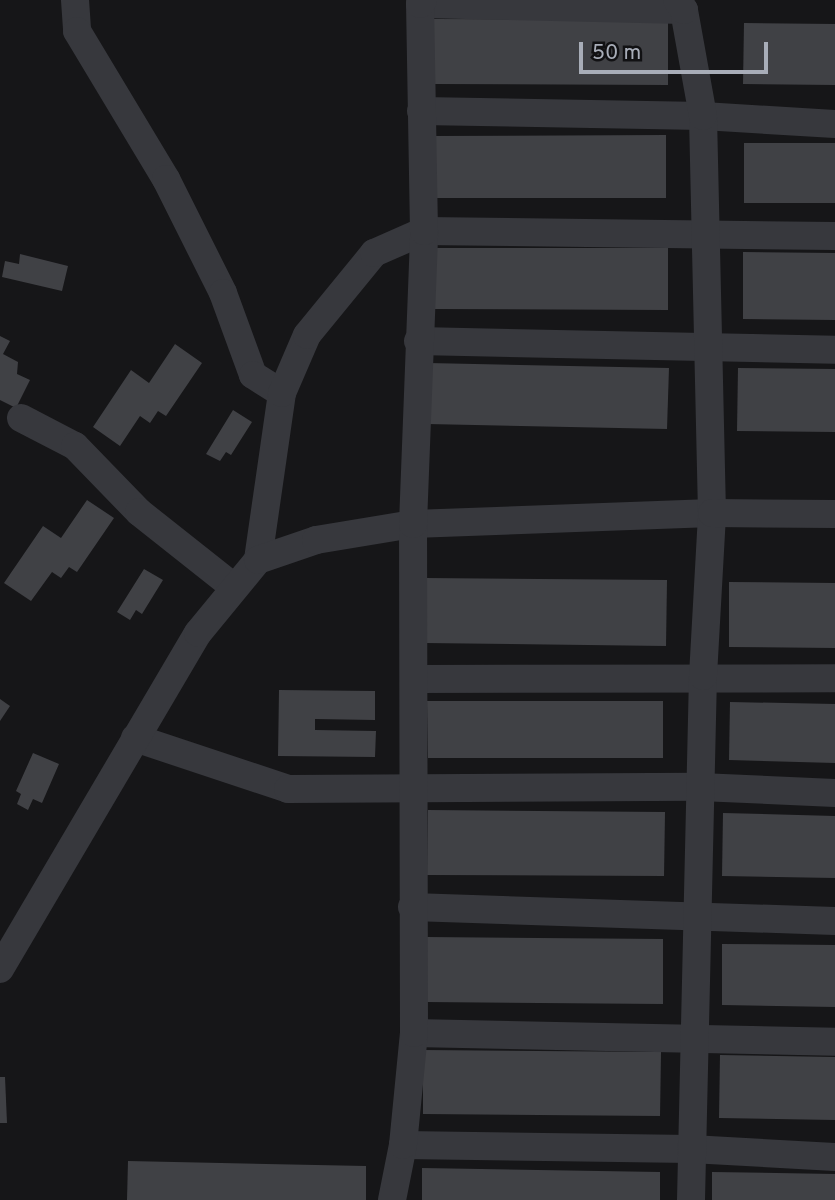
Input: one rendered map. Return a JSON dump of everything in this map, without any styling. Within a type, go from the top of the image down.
[{"type":"street","points":[[75,0],[77,31],[172,191],[223,293],[253,375],[282,393]]},
{"type":"street","points":[[392,1200],[403,1145],[414,1033],[412,786],[416,679],[413,524],[424,231],[421,2],[680,5],[703,116],[706,349],[712,513],[703,676],[691,1200]]},
{"type":"street","points":[[422,111],[703,116],[835,124]]},
{"type":"street","points":[[0,970],[198,633],[258,560],[282,393],[307,335],[374,253],[424,231],[835,236]]},
{"type":"street","points":[[418,341],[706,349],[835,349]]},
{"type":"street","points":[[21,418],[75,446],[139,512],[235,588]]},
{"type":"street","points":[[258,560],[316,540],[413,524],[712,513],[835,514]]},
{"type":"street","points":[[416,679],[703,676],[835,678]]},
{"type":"street","points":[[135,738],[288,789],[365,792],[412,786],[700,787],[835,793]]},
{"type":"street","points":[[412,907],[696,913],[835,920]]},
{"type":"street","points":[[414,1033],[695,1036],[835,1042]]},
{"type":"street","points":[[403,1145],[691,1149],[835,1157]]},
{"type":"building","points":[[434,19],[668,20],[668,85],[434,84]]},
{"type":"building","points":[[744,23],[835,24],[835,85],[743,84]]},
{"type":"building","points":[[666,135],[666,198],[432,198],[432,136]]},
{"type":"building","points":[[744,143],[835,143],[835,203],[744,203]]},
{"type":"building","points":[[431,248],[668,248],[668,310],[431,309]]},
{"type":"building","points":[[743,252],[835,253],[835,320],[743,319]]},
{"type":"building","points":[[20,254],[68,266],[62,291],[2,277],[5,261],[19,264]]},
{"type":"building","points":[[0,336],[10,341],[3,354],[18,362],[17,374],[30,380],[16,408],[0,400]]},
{"type":"building","points":[[175,344],[202,363],[166,416],[158,411],[150,423],[140,416],[120,446],[93,427],[131,370],[149,383]]},
{"type":"building","points":[[428,363],[669,368],[667,429],[427,424]]},
{"type":"building","points":[[738,368],[835,369],[835,432],[737,431]]},
{"type":"building","points":[[233,410],[252,422],[231,455],[226,452],[220,461],[206,454]]},
{"type":"building","points":[[87,500],[114,518],[77,572],[69,567],[61,578],[52,572],[31,601],[4,583],[43,526],[61,538]]},
{"type":"building","points":[[144,569],[163,580],[142,614],[136,610],[130,620],[117,612]]},
{"type":"building","points":[[425,578],[667,580],[666,646],[424,643]]},
{"type":"building","points":[[729,582],[835,583],[835,648],[729,647]]},
{"type":"building","points":[[279,690],[375,691],[375,720],[315,719],[315,730],[376,731],[375,757],[278,756]]},
{"type":"building","points":[[0,699],[10,706],[0,721]]},
{"type":"building","points":[[427,701],[663,701],[663,758],[428,758]]},
{"type":"building","points":[[730,702],[835,704],[835,763],[729,760]]},
{"type":"building","points":[[33,753],[59,764],[42,803],[33,799],[28,810],[17,804],[21,794],[16,791]]},
{"type":"building","points":[[428,810],[665,812],[664,876],[427,875]]},
{"type":"building","points":[[723,813],[835,816],[835,878],[722,876]]},
{"type":"building","points":[[426,937],[663,939],[663,1004],[425,1002]]},
{"type":"building","points":[[722,944],[835,945],[835,1007],[722,1005]]},
{"type":"building","points":[[423,1050],[661,1052],[660,1116],[423,1114]]},
{"type":"building","points":[[720,1055],[835,1057],[835,1120],[719,1118]]},
{"type":"building","points":[[0,1077],[5,1077],[7,1123],[0,1123]]},
{"type":"building","points":[[128,1161],[366,1166],[366,1200],[127,1200]]},
{"type":"building","points":[[422,1168],[660,1172],[660,1200],[422,1200]]},
{"type":"building","points":[[712,1172],[835,1174],[835,1200],[712,1200]]}]
